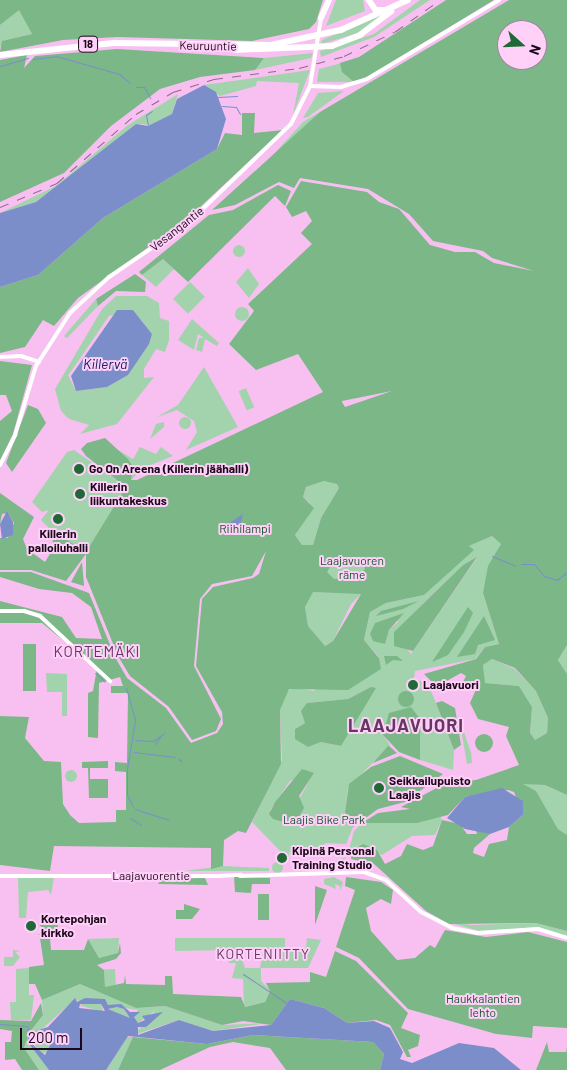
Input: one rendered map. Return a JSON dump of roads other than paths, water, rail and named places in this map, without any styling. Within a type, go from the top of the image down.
[{"type":"highway","points":[[322,18],[329,0]]},
{"type":"highway","points":[[368,0],[378,11],[394,7]]},
{"type":"highway","points":[[367,20],[372,13],[368,0]]},
{"type":"highway","points":[[206,46],[256,52],[318,48],[360,34],[408,0]]},
{"type":"highway","name":"Keuruuntie","points":[[0,55],[115,43],[206,46],[287,43],[367,20],[408,0]]},
{"type":"street","points":[[310,86],[320,88],[367,79],[499,0]]},
{"type":"street","name":"Vesangantie","points":[[0,464],[34,372],[61,324],[95,287],[178,231],[274,144],[296,117],[314,72],[322,18]]},
{"type":"street","points":[[0,357],[31,358],[39,361]]},
{"type":"street","points":[[0,611],[24,611],[40,616],[110,681]]},
{"type":"street","name":"Laajavuorentie","points":[[0,876],[301,876],[364,872],[393,886],[424,913],[471,933],[527,929],[567,938]]},
{"type":"water","points":[[204,85],[216,92],[226,119],[217,149],[103,218],[38,275],[0,287],[0,213],[36,202],[136,124],[148,126],[172,114],[177,99]]},
{"type":"water","name":"Killervä","points":[[117,310],[133,310],[152,334],[149,344],[128,375],[107,387],[76,391],[71,376]]},
{"type":"water","points":[[7,511],[13,522],[13,535],[2,539],[0,524]]},
{"type":"water","name":"Riihilampi","points":[[243,514],[239,530],[231,534],[219,530]]},
{"type":"water","points":[[502,788],[523,801],[523,815],[509,827],[490,834],[465,829],[447,818],[465,797]]},
{"type":"water","points":[[75,998],[77,1002],[85,998],[105,999],[108,1005],[121,1004],[130,1012],[140,1012],[134,1017],[138,1023],[145,1020],[142,1016],[163,1012],[146,1027],[138,1027],[138,1035],[179,1020],[213,1031],[271,1025],[290,999],[324,1008],[347,1023],[374,1021],[390,1028],[403,1052],[400,1059],[412,1063],[459,1043],[494,1048],[521,1070],[380,1070],[384,1054],[373,1042],[253,1035],[207,1044],[128,1036],[106,1070],[49,1070],[27,1041],[30,1033],[48,1027]],"holes":[[[80,1004],[101,1004],[105,1011],[79,1008]],[[117,1007],[124,1009],[130,1018],[108,1009]],[[51,1035],[53,1040],[45,1055],[34,1046],[34,1038]]]},
{"type":"waterway","points":[[33,59],[56,56],[119,74],[130,83]]},
{"type":"waterway","points":[[0,66],[28,58]]},
{"type":"waterway","points":[[136,87],[144,87],[150,98]]},
{"type":"waterway","points":[[218,97],[237,96]]},
{"type":"waterway","points":[[222,106],[236,107],[240,114]]},
{"type":"waterway","points":[[148,126],[146,115],[152,111]]},
{"type":"waterway","points":[[492,556],[515,566]]},
{"type":"waterway","points":[[521,564],[534,564],[544,576],[557,580],[567,572]]},
{"type":"waterway","points":[[95,673],[105,682]]},
{"type":"waterway","points":[[126,688],[135,720],[127,769],[127,795],[133,807]]},
{"type":"waterway","points":[[135,740],[153,741],[165,733]]},
{"type":"waterway","points":[[155,744],[160,737]]},
{"type":"waterway","points":[[134,752],[175,757]]},
{"type":"waterway","points":[[135,809],[168,820]]},
{"type":"waterway","points":[[130,818],[141,825]]},
{"type":"waterway","points":[[243,974],[288,1004]]},
{"type":"waterway","points":[[0,1024],[27,1026]]},
{"type":"waterway","points":[[28,1027],[28,1041]]},
{"type":"railway","points":[[0,207],[57,183],[136,114],[173,92],[214,79],[299,68],[344,56],[396,31],[440,0]]},
{"type":"place","name":"Go On Areena (Killerin jäähalli)","points":[[79,469]]},
{"type":"place","name":"Killerin liikuntakeskus","points":[[80,494]]},
{"type":"place","name":"Killerin palloiluhalli","points":[[58,519]]},
{"type":"place","name":"Laajavuori","points":[[413,685]]},
{"type":"place","name":"Seikkailupuisto Laajis","points":[[379,788]]},
{"type":"place","name":"Kipinä Personal Training Studio","points":[[282,858]]},
{"type":"place","name":"Kortepohjan kirkko","points":[[31,926]]},
{"type":"district","name":"KORTEMÄKI","points":[[97,652]]},
{"type":"district","name":"LAAJAVUORI","points":[[406,725]]},
{"type":"district","name":"KORTENIITTY","points":[[263,954]]},
{"type":"park label","name":"Laajavuoren räme","points":[[352,568]]},
{"type":"park label","name":"Laajis Bike Park","points":[[324,820]]},
{"type":"park label","name":"Haukkalantien lehto","points":[[483,1006]]}]
